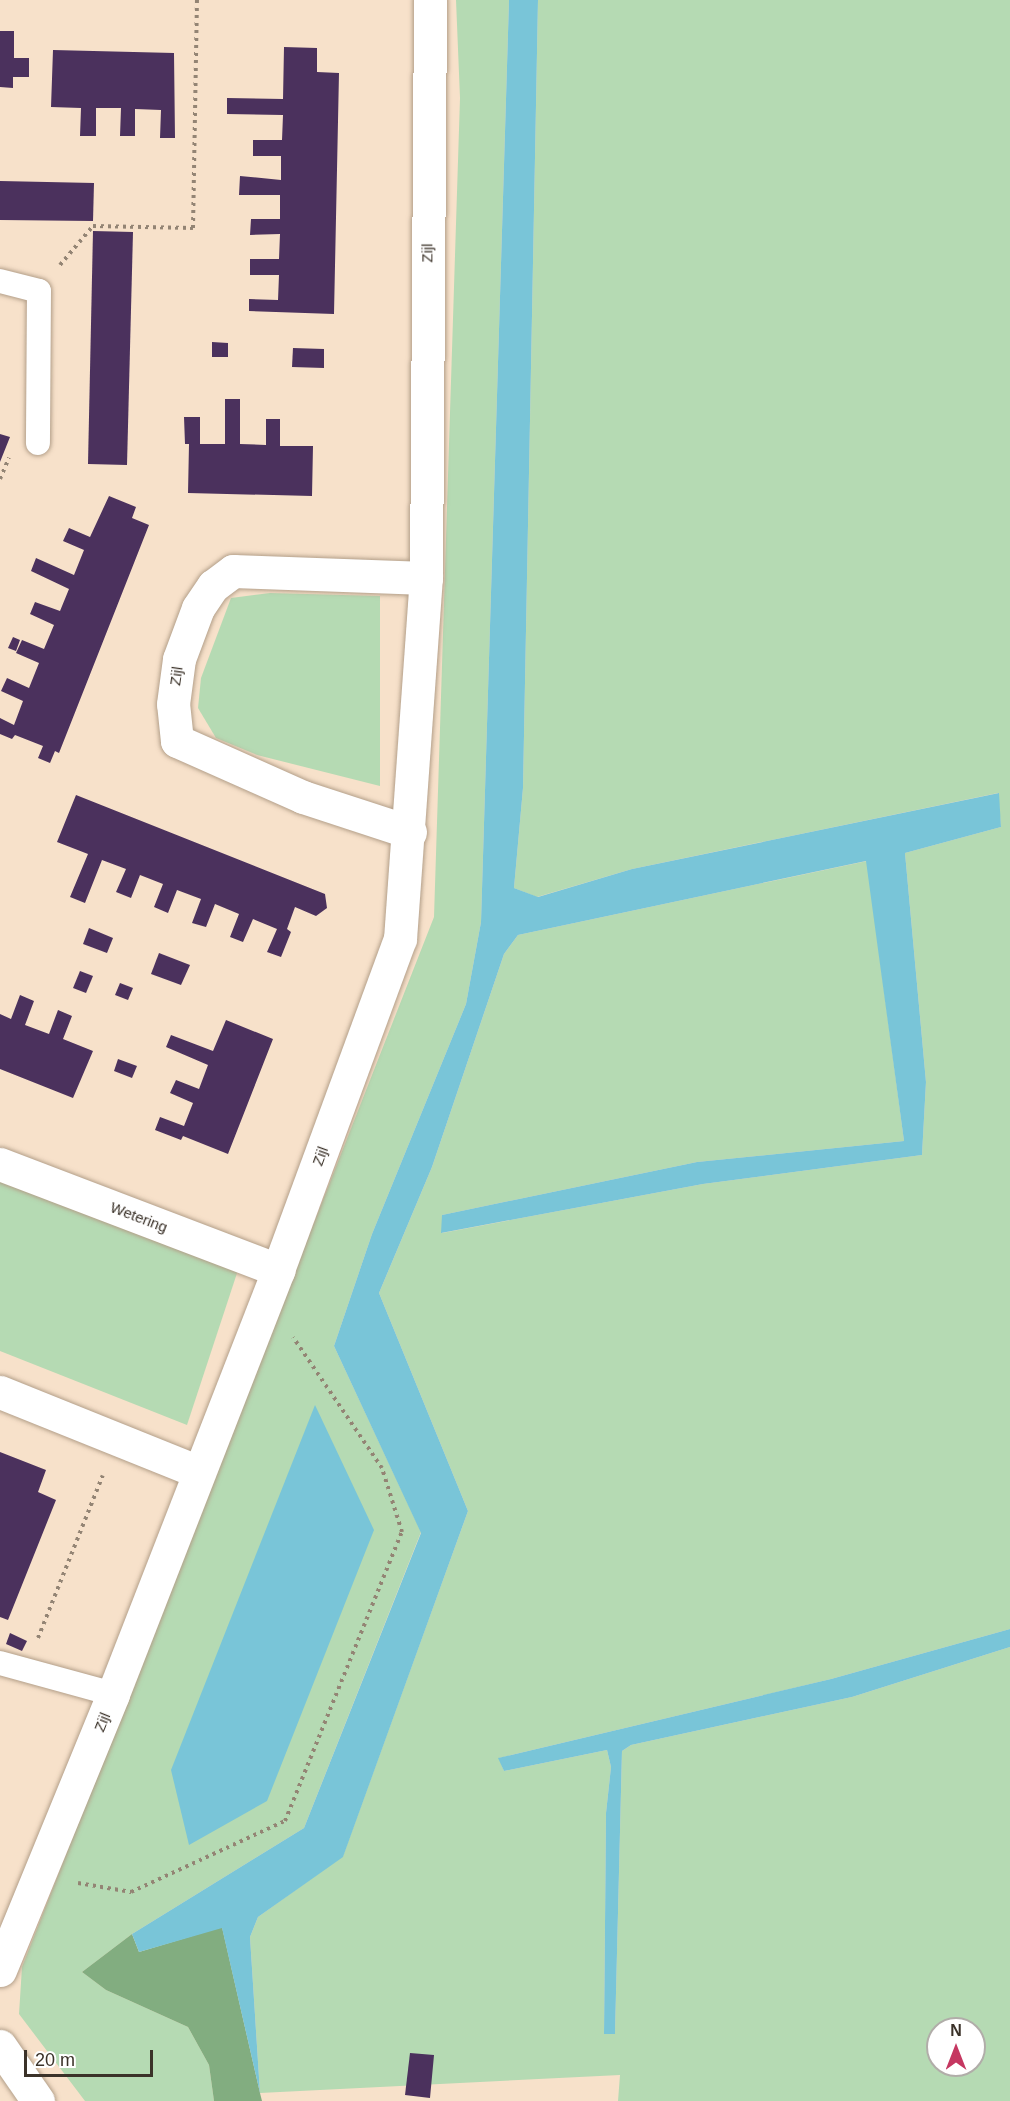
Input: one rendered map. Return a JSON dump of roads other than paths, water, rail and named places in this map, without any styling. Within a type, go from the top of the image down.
[{"type":"street","name":"Zijl","points":[[0,1970],[113,1694],[273,1282],[400,939],[410,832],[426,578],[430,0]]},
{"type":"street","name":"Zijl","points":[[410,832],[303,797],[177,741],[173,704],[179,659],[198,608],[213,586],[233,571],[426,578]]},
{"type":"street","name":"Wetering","points":[[0,1164],[273,1282]]},
{"type":"street","points":[[0,1392],[199,1472]]},
{"type":"street","points":[[0,2046],[38,2101]]},
{"type":"lane","points":[[0,281],[39,291],[38,443]]},
{"type":"lane","points":[[0,1663],[113,1694]]},
{"type":"water","points":[[509,0],[538,0],[523,788],[514,888],[538,897],[632,869],[999,793],[1001,827],[905,853],[926,1082],[922,1155],[703,1184],[441,1233],[442,1215],[697,1162],[904,1141],[866,861],[518,935],[504,954],[432,1167],[379,1293],[468,1511],[343,1857],[258,1917],[250,1937],[260,2093],[222,1928],[139,1952],[132,1934],[304,1828],[421,1533],[334,1346],[372,1234],[466,1004],[481,922]]},
{"type":"water","points":[[315,1405],[374,1530],[267,1801],[189,1845],[171,1770]]},
{"type":"water","points":[[1010,1629],[1010,1647],[852,1697],[631,1745],[622,1751],[615,2034],[604,2034],[606,1813],[611,1767],[607,1750],[504,1771],[498,1758],[831,1679]]}]
